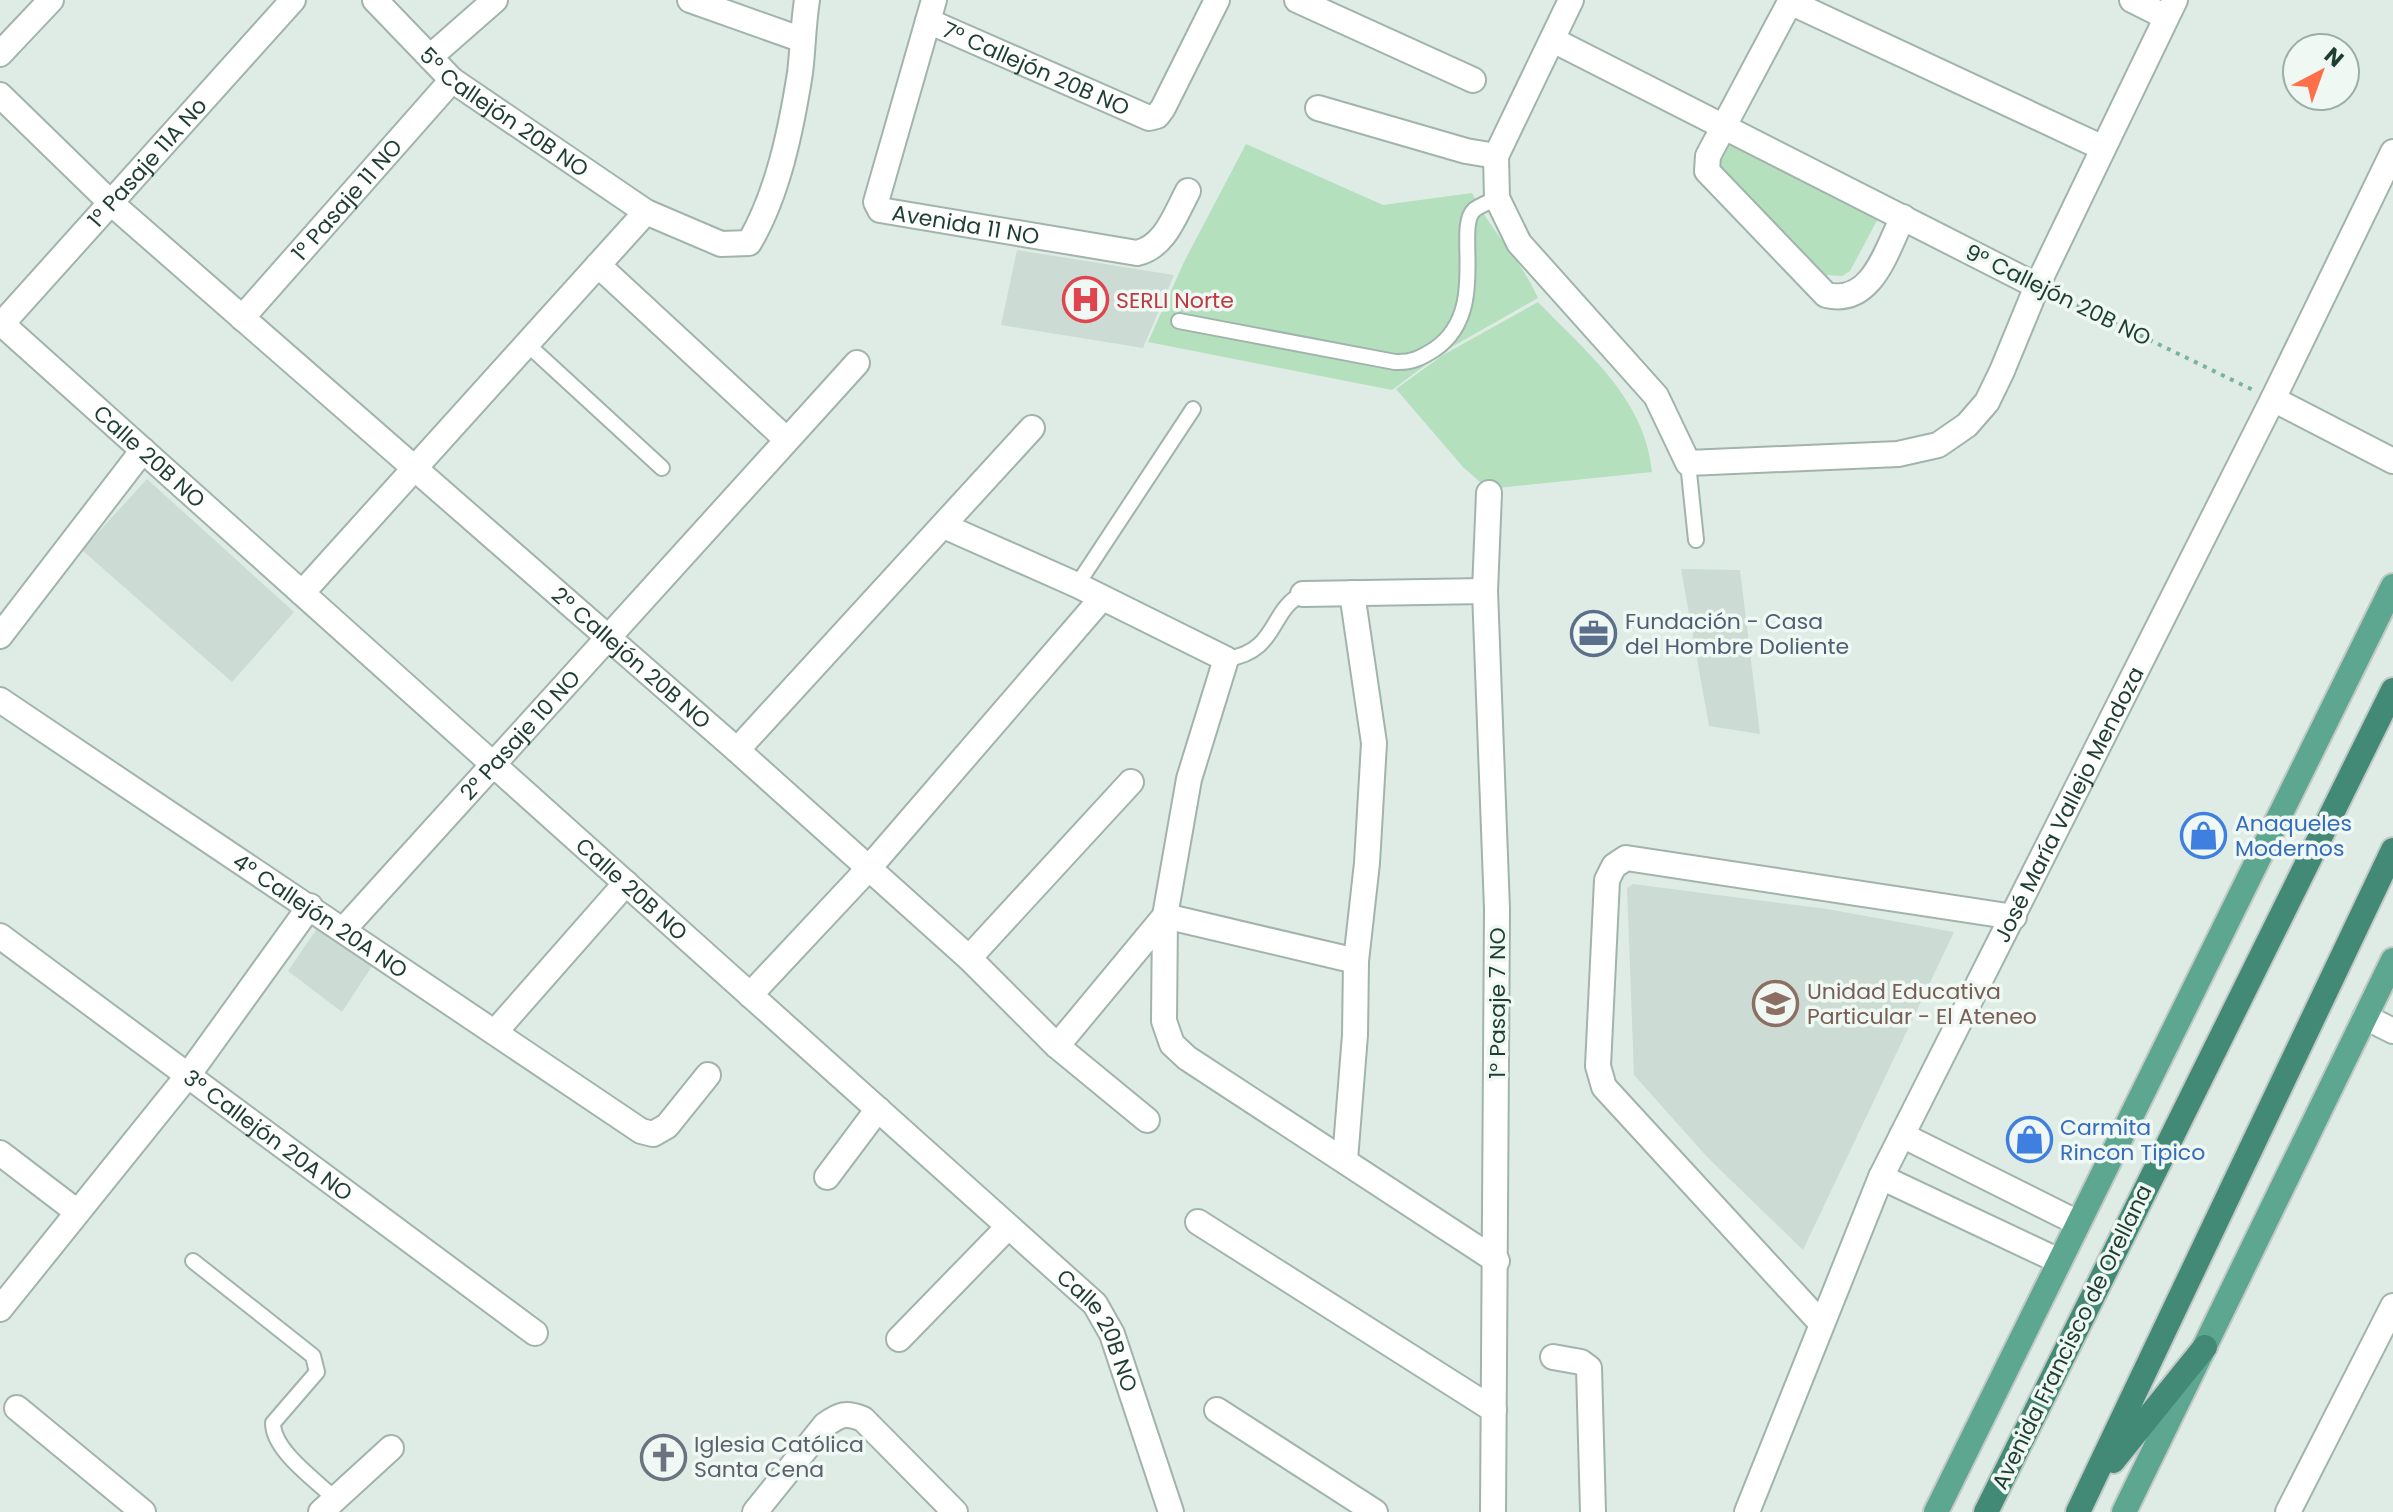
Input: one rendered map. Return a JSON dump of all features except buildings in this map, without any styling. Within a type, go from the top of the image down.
[{"type":"highway","name":"Avenida Francisco de Orellana","points":[[1986,1512],[2393,690]]},
{"type":"highway","points":[[2083,1503],[2393,850]]},
{"type":"highway","points":[[2083,1503],[2205,1347]]},
{"type":"main road","name":"Avenida Francisco de Orellana","points":[[1936,1512],[2393,586]]},
{"type":"main road","points":[[2124,1512],[2365,1017],[2389,976]]},
{"type":"street","points":[[0,54],[51,0]]},
{"type":"street","name":"1° Pasaje 11A No","points":[[1,325],[293,0]]},
{"type":"street","name":"5° Callejón 20B NO","points":[[375,0],[452,80],[646,212],[721,244],[749,243],[764,217],[800,71],[800,39]]},
{"type":"street","points":[[430,57],[495,0]]},
{"type":"street","points":[[690,0],[800,39],[807,0]]},
{"type":"street","name":"7° Callejón 20B NO","points":[[931,11],[1149,118],[1157,116],[1163,108],[1217,0]]},
{"type":"street","points":[[1297,0],[1473,80]]},
{"type":"street","points":[[1571,0],[1496,156],[1497,198],[1519,243],[1656,396],[1677,434],[1688,463],[1898,454],[1938,445],[1967,425],[1987,402],[2037,286],[2171,8],[2132,0]]},
{"type":"street","points":[[1903,217],[1871,279],[1858,293],[1843,299],[1826,295],[1707,171],[1708,156],[1790,2],[2103,148]]},
{"type":"street","name":"Avenida 11 NO","points":[[931,11],[876,202],[880,210],[1137,253],[1152,250],[1161,240],[1188,191]]},
{"type":"street","name":"9° Callejón 20B NO","points":[[1553,40],[2037,286]]},
{"type":"street","name":"1° Pasaje 11 NO","points":[[242,318],[452,80]]},
{"type":"street","name":"2° Callejón 20B NO","points":[[0,95],[111,203],[737,750],[969,958],[1057,1046],[1147,1120]]},
{"type":"street","points":[[1318,108],[1466,151],[1496,156]]},
{"type":"street","name":"José María Vallejo Mendoza","points":[[1747,1512],[1820,1322],[1881,1177],[2273,399],[2393,152]]},
{"type":"street","points":[[302,593],[646,212]]},
{"type":"street","points":[[598,265],[786,439]]},
{"type":"street","name":"Calle 20B NO","points":[[1,325],[878,1109],[1105,1316],[1171,1512]]},
{"type":"street","name":"2° Pasaje 10 NO","points":[[344,929],[857,363]]},
{"type":"street","points":[[2273,399],[2393,461]]},
{"type":"street","points":[[737,750],[1032,428]]},
{"type":"street","points":[[0,636],[143,450]]},
{"type":"street","name":"1° Pasaje 7 NO","points":[[1489,493],[1485,591],[1497,909],[1493,1512]]},
{"type":"street","points":[[944,526],[1077,585],[1226,659],[1189,779],[1165,916],[1164,1021],[1172,1044],[1187,1058],[1497,1261]]},
{"type":"street","points":[[1303,594],[1485,591]]},
{"type":"street","points":[[1345,1160],[1355,1035],[1356,961],[1367,863],[1374,743],[1352,593]]},
{"type":"street","points":[[750,995],[869,868],[1102,598]]},
{"type":"street","name":"4° Callejón 20A NO","points":[[0,700],[641,1131],[653,1134],[667,1126],[708,1075]]},
{"type":"street","points":[[969,958],[1131,782]]},
{"type":"street","points":[[1820,1322],[1604,1087],[1598,1066],[1607,880],[1614,866],[1626,858],[2014,917]]},
{"type":"street","points":[[495,1032],[626,883]]},
{"type":"street","points":[[0,1309],[189,1074],[310,906]]},
{"type":"street","points":[[1165,916],[1356,961]]},
{"type":"street","points":[[1057,1046],[1165,916]]},
{"type":"street","name":"3° Callejón 20A NO","points":[[0,936],[535,1333]]},
{"type":"street","points":[[2365,1017],[2393,1031]]},
{"type":"street","points":[[827,1177],[878,1109]]},
{"type":"street","points":[[1902,1135],[2078,1223]]},
{"type":"street","points":[[0,1153],[76,1211]]},
{"type":"street","points":[[1881,1177],[2059,1261]]},
{"type":"street","points":[[1198,1222],[1494,1410]]},
{"type":"street","points":[[899,1339],[1008,1227]]},
{"type":"street","points":[[2288,1512],[2393,1306]]},
{"type":"street","points":[[1553,1357],[1581,1362],[1589,1368],[1593,1512]]},
{"type":"street","points":[[17,1408],[143,1512]]},
{"type":"street","points":[[1217,1410],[1375,1512]]},
{"type":"street","points":[[755,1512],[825,1425],[840,1414],[850,1413],[863,1419],[955,1512]]},
{"type":"street","points":[[328,1506],[391,1448]]},
{"type":"lane","points":[[1179,321],[1395,362],[1419,359],[1450,336],[1458,325],[1470,268],[1470,218],[1474,210],[1497,198]]},
{"type":"lane","points":[[527,344],[662,468]]},
{"type":"lane","points":[[1077,585],[1193,409]]},
{"type":"lane","points":[[1688,463],[1696,540]]},
{"type":"lane","points":[[1226,659],[1246,656],[1264,642],[1294,598],[1303,594]]},
{"type":"lane","points":[[193,1261],[313,1356],[317,1372],[273,1423],[273,1430],[278,1443],[328,1506]]},
{"type":"path","name":"9° Callejón 20B NO","points":[[2037,286],[2273,399]]},
{"type":"shaded area","name":"SERLI Norte","points":[[1017,250],[1174,275],[1143,348],[1001,325]]},
{"type":"shaded area","points":[[147,479],[294,612],[232,682],[82,550]]},
{"type":"shaded area","points":[[1681,569],[1740,570],[1760,734],[1709,726]]},
{"type":"shaded area","name":"Unidad Educativa Particular - El Ateneo","points":[[1633,884],[1827,909],[1954,932],[1803,1250],[1708,1158],[1634,1075],[1627,888]]},
{"type":"shaded area","points":[[318,927],[374,963],[342,1012],[288,971]]},
{"type":"green space","points":[[1729,137],[1881,213],[1850,271],[1842,276],[1826,275],[1719,167],[1717,161]]},
{"type":"green space","points":[[1246,144],[1383,205],[1472,193],[1538,298],[1443,352],[1392,390],[1148,342],[1185,260]]},
{"type":"green space","points":[[1538,302],[1593,358],[1626,399],[1647,446],[1652,472],[1488,489],[1463,467],[1396,389],[1443,355]]},
{"type":"place","name":"SERLI Norte","points":[[1085,300]]},
{"type":"place","name":"Fundación - Casa del Hombre Doliente","points":[[1594,634]]},
{"type":"place","name":"Anaqueles Modernos","points":[[2204,836]]},
{"type":"place","name":"Unidad Educativa Particular - El Ateneo","points":[[1776,1004]]},
{"type":"place","name":"Carmita Rincon Tipico","points":[[2029,1140]]},
{"type":"place","name":"Iglesia Católica Santa Cena","points":[[663,1457]]}]
